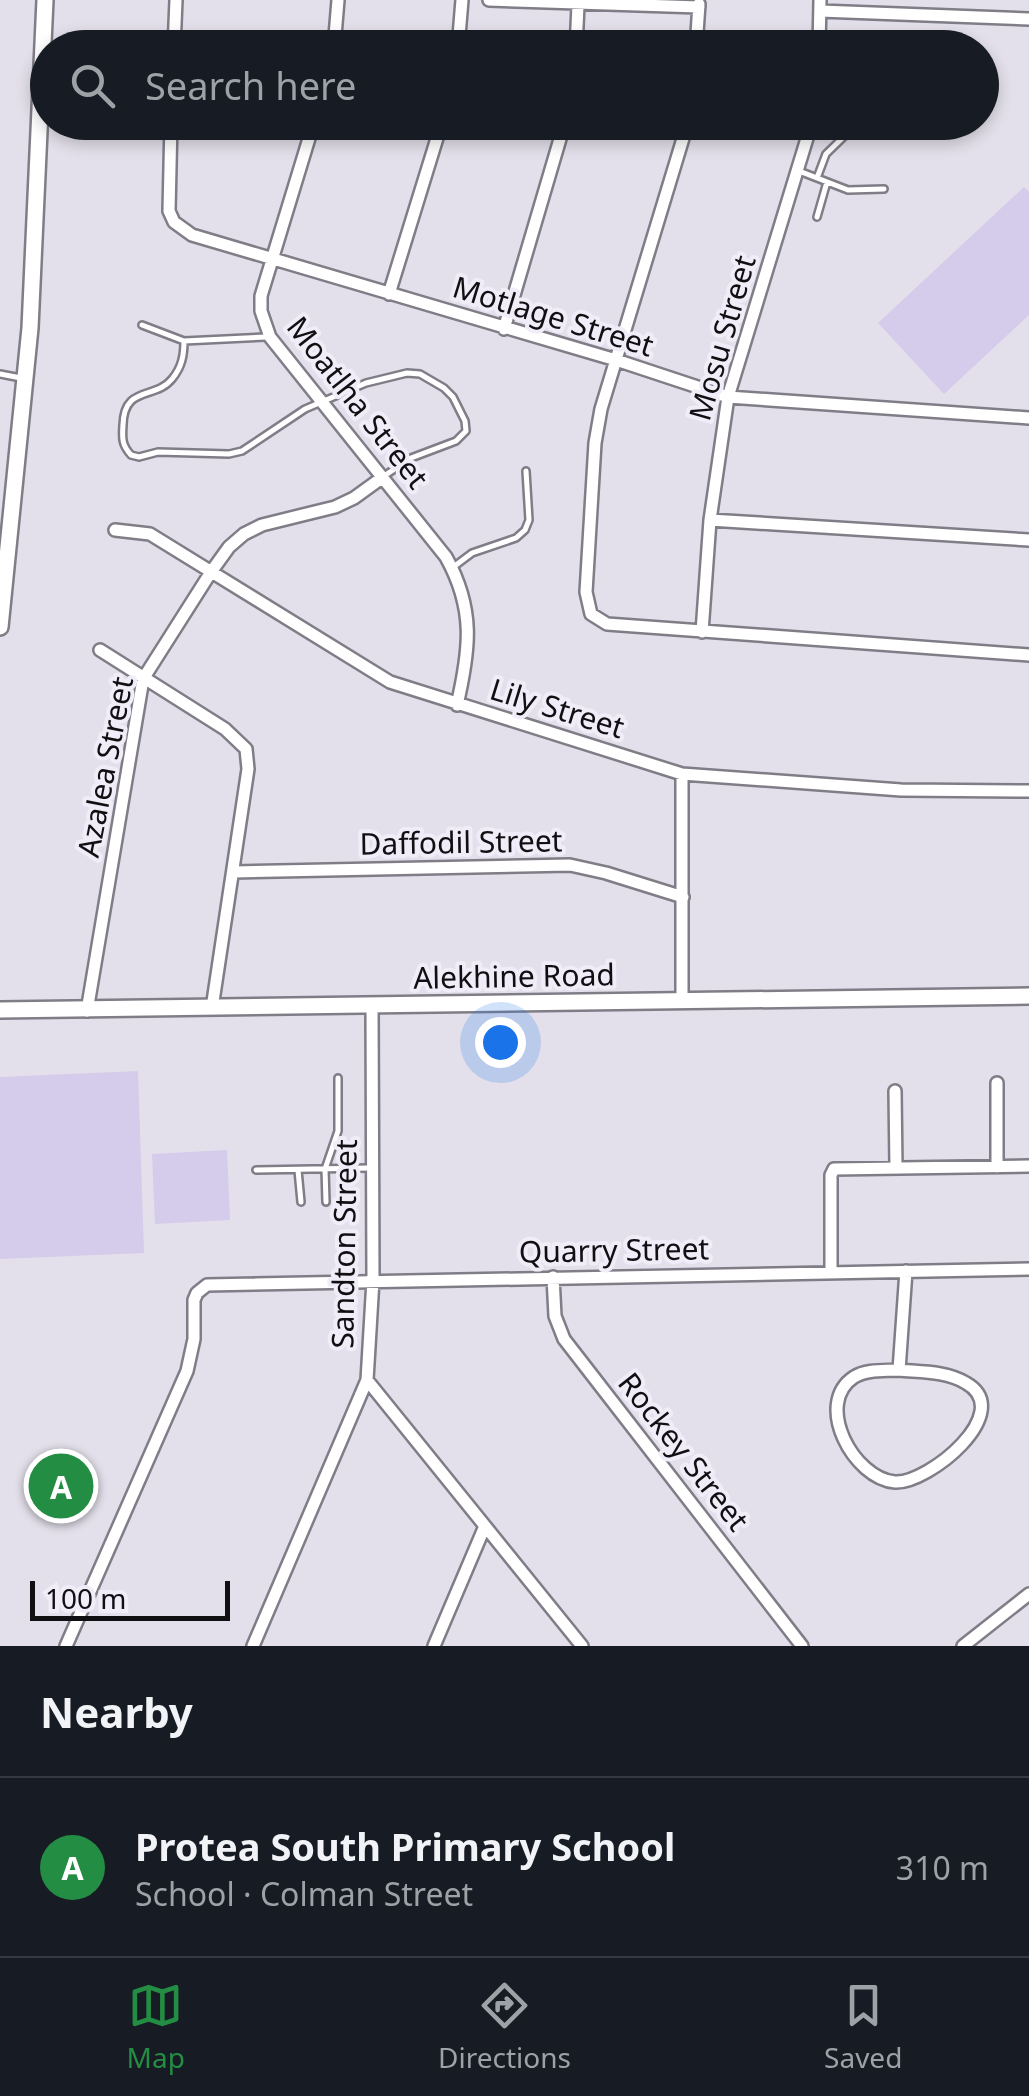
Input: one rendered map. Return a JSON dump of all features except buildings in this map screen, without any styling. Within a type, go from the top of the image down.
[{"type":"street","points":[[43,30],[44,0]]},
{"type":"street","points":[[175,30],[176,0]]},
{"type":"street","points":[[336,30],[338,0]]},
{"type":"street","points":[[460,30],[462,0]]},
{"type":"street","points":[[489,0],[578,5],[699,4],[697,30]]},
{"type":"street","points":[[577,30],[578,5]]},
{"type":"street","points":[[820,6],[1029,20]]},
{"type":"street","points":[[0,627],[30,328],[38,140]]},
{"type":"street","name":"Motlage Street","points":[[170,140],[169,211],[174,222],[192,236],[616,360],[728,397],[1029,418]]},
{"type":"street","name":"Moatlha Street","points":[[308,140],[261,296],[261,311],[270,337],[452,568],[464,600],[468,628],[468,658],[457,705]]},
{"type":"street","points":[[390,294],[437,140]]},
{"type":"street","points":[[504,329],[560,140]]},
{"type":"street","points":[[683,140],[601,409],[586,592],[589,610],[607,624],[1029,655]]},
{"type":"street","name":"Mosu Street","points":[[702,632],[710,520],[728,397],[807,140]]},
{"type":"street","name":"Azalea Street","points":[[87,1010],[144,679],[211,572],[244,534],[262,525],[335,507],[383,477]]},
{"type":"street","points":[[710,520],[1029,540]]},
{"type":"street","name":"Lily Street","points":[[115,530],[150,534],[390,682],[682,774],[858,788],[1029,791]]},
{"type":"street","points":[[100,650],[225,729],[246,749],[248,769],[212,1008]]},
{"type":"street","points":[[682,774],[682,1002]]},
{"type":"street","name":"Daffodil Street","points":[[234,872],[570,866],[606,872],[684,897]]},
{"type":"street","name":"Alekhine Road","points":[[0,1010],[1029,996]]},
{"type":"street","name":"Sandton Street","points":[[372,1006],[373,1280],[368,1380],[582,1646]]},
{"type":"street","points":[[996,1083],[997,1167]]},
{"type":"street","points":[[896,1091],[896,1168]]},
{"type":"street","points":[[831,1272],[832,1172],[1029,1166]]},
{"type":"street","name":"Quarry Street","points":[[66,1646],[186,1371],[194,1339],[194,1300],[201,1288],[215,1283],[1029,1268]]},
{"type":"street","points":[[898,1370],[906,1270]]},
{"type":"street","name":"Rockey Street","points":[[554,1277],[556,1316],[564,1339],[802,1646]]},
{"type":"street","points":[[898,1370],[944,1375],[965,1382],[982,1399],[982,1408],[980,1420],[965,1440],[927,1472],[894,1482],[861,1465],[840,1428],[837,1414],[845,1385],[856,1376],[898,1370]]},
{"type":"street","points":[[253,1646],[368,1380]]},
{"type":"street","points":[[434,1646],[485,1526]]},
{"type":"street","points":[[963,1646],[1029,1594]]},
{"type":"lane","points":[[818,178],[826,154],[840,140]]},
{"type":"lane","points":[[799,171],[856,191],[884,189]]},
{"type":"lane","points":[[817,217],[827,182]]},
{"type":"lane","points":[[142,325],[184,341],[270,337]]},
{"type":"lane","points":[[184,341],[184,360],[170,382],[134,398],[125,409],[122,442],[135,457],[158,452],[242,451],[292,416],[366,383],[420,374],[454,397],[466,430],[462,436],[411,458],[383,477]]},
{"type":"lane","points":[[0,374],[24,378]]},
{"type":"lane","points":[[452,568],[472,553],[516,538],[525,530],[529,520],[526,471]]},
{"type":"lane","points":[[326,1202],[325,1169],[338,1131],[338,1078]]},
{"type":"lane","points":[[256,1170],[372,1168]]},
{"type":"lane","points":[[298,1170],[300,1202]]},
{"type":"shaded area","points":[[1024,187],[1029,192],[1029,315],[944,394],[878,323]]},
{"type":"shaded area","points":[[138,1071],[144,1253],[0,1259],[0,1077]]},
{"type":"shaded area","points":[[227,1150],[230,1220],[155,1224],[152,1154]]},
{"type":"place","name":"Protea South Primary School","points":[[61,1486]]}]
